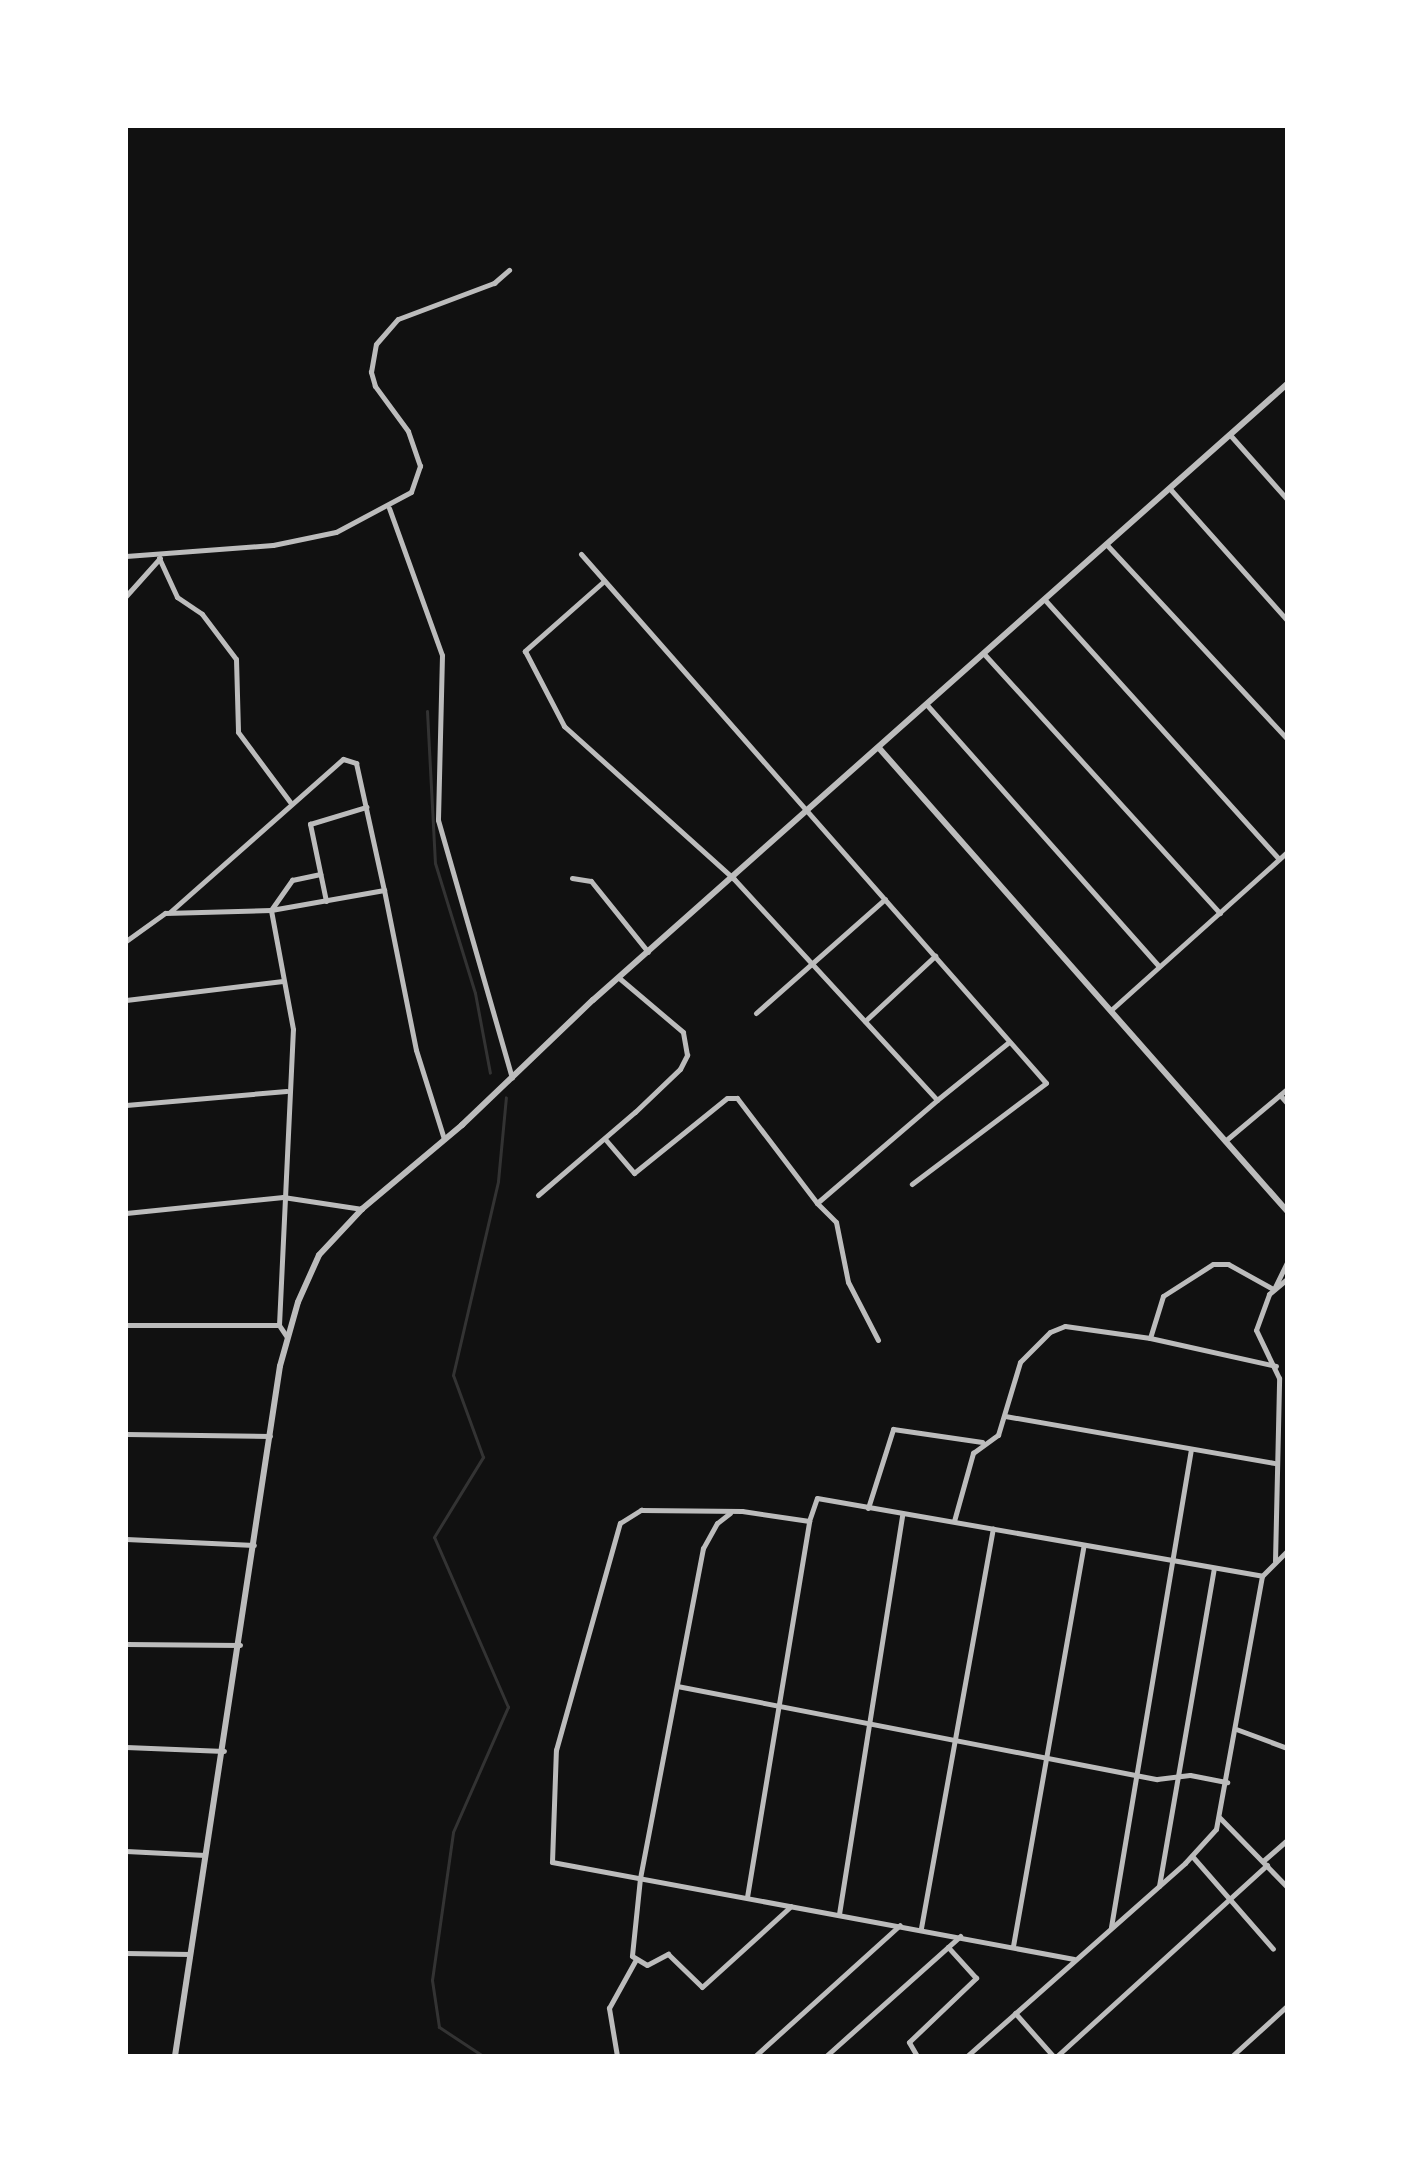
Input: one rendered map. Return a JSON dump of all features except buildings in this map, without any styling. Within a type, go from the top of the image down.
[{"type":"street","points":[[126,556],[161,556],[273,545],[336,532],[389,507],[417,485],[420,466],[408,431],[375,386],[376,344],[398,319],[494,283],[509,270]]},
{"type":"street","points":[[175,2056],[287,1337],[319,1255],[362,1209],[1287,384]]},
{"type":"street","points":[[1231,436],[1287,499]]},
{"type":"street","points":[[1171,490],[1287,620]]},
{"type":"street","points":[[389,507],[442,655],[438,820],[512,1078]]},
{"type":"street","points":[[1107,545],[1287,739]]},
{"type":"street","points":[[581,554],[1047,1087],[912,1184]]},
{"type":"street","points":[[126,596],[161,556]]},
{"type":"street","points":[[161,556],[177,597],[202,614],[236,659],[238,732],[290,802]]},
{"type":"street","points":[[604,581],[525,651],[525,659],[564,726],[734,879],[937,1100]]},
{"type":"street","points":[[1045,600],[1279,859]]},
{"type":"street","points":[[985,655],[1220,913]]},
{"type":"street","points":[[927,705],[1159,966]]},
{"type":"street","points":[[879,748],[1287,1211]]},
{"type":"street","points":[[126,941],[168,913],[323,773],[349,759],[356,763],[416,1050],[444,1139]]},
{"type":"street","points":[[326,901],[310,824],[366,807]]},
{"type":"street","points":[[1111,1010],[1287,852]]},
{"type":"street","points":[[287,1337],[279,1325],[286,1091],[293,1029],[271,910],[292,880],[320,874]]},
{"type":"street","points":[[572,878],[591,881],[648,952]]},
{"type":"street","points":[[168,913],[271,910],[384,890]]},
{"type":"street","points":[[756,1013],[885,899]]},
{"type":"street","points":[[865,1021],[935,956]]},
{"type":"street","points":[[538,1195],[605,1139],[680,1069],[687,1055],[683,1032],[619,978]]},
{"type":"street","points":[[126,1000],[283,981]]},
{"type":"street","points":[[817,1203],[1009,1042]]},
{"type":"street","points":[[1225,1141],[1287,1089]]},
{"type":"street","points":[[126,1105],[286,1091]]},
{"type":"street","points":[[1280,1095],[1287,1103]]},
{"type":"street","points":[[605,1139],[634,1173],[727,1098],[737,1098],[817,1203],[836,1222],[848,1282],[878,1340]]},
{"type":"street","points":[[126,1213],[283,1197],[362,1209]]},
{"type":"street","points":[[1275,1562],[1276,1366],[1256,1330],[1287,1262]]},
{"type":"street","points":[[1150,1338],[1163,1296],[1213,1264],[1228,1264],[1274,1289]]},
{"type":"street","points":[[1274,1289],[1287,1279]]},
{"type":"street","points":[[126,1325],[279,1325]]},
{"type":"street","points":[[868,1508],[893,1429],[982,1442],[998,1435],[1020,1362],[1050,1332],[1065,1326],[1150,1338],[1276,1366]]},
{"type":"street","points":[[1005,1416],[1275,1463]]},
{"type":"street","points":[[126,1434],[270,1436]]},
{"type":"street","points":[[954,1521],[966,1472],[982,1442]]},
{"type":"street","points":[[1111,1928],[1191,1450]]},
{"type":"street","points":[[747,1897],[781,1709],[809,1521],[817,1498],[1262,1576]]},
{"type":"street","points":[[809,1521],[731,1512],[641,1510],[620,1523],[570,1689],[554,1760],[558,1812],[551,1860],[1074,1959]]},
{"type":"street","points":[[617,2056],[609,2008],[635,1961],[631,1948],[640,1878],[703,1548],[717,1523],[731,1512]]},
{"type":"street","points":[[839,1914],[902,1514]]},
{"type":"street","points":[[921,1928],[993,1528]]},
{"type":"street","points":[[126,1539],[254,1545]]},
{"type":"street","points":[[1013,1946],[1084,1545]]},
{"type":"street","points":[[967,2056],[1192,1856],[1220,1818],[1262,1576],[1287,1551]]},
{"type":"street","points":[[1159,1886],[1214,1569]]},
{"type":"street","points":[[126,1644],[240,1645]]},
{"type":"street","points":[[677,1686],[781,1709],[1135,1773],[1176,1779],[1190,1775],[1227,1782]]},
{"type":"street","points":[[1236,1728],[1287,1748]]},
{"type":"street","points":[[126,1747],[224,1751]]},
{"type":"street","points":[[1220,1818],[1287,1887]]},
{"type":"street","points":[[1015,2013],[1051,2055],[1231,1898],[1287,1840]]},
{"type":"street","points":[[126,1851],[205,1855]]},
{"type":"street","points":[[1192,1856],[1273,1949]]},
{"type":"street","points":[[635,1961],[647,1965],[668,1954],[702,1987],[791,1906]]},
{"type":"street","points":[[755,2056],[901,1924]]},
{"type":"street","points":[[826,2056],[960,1936]]},
{"type":"street","points":[[917,2056],[909,2042],[976,1978],[948,1947]]},
{"type":"street","points":[[126,1953],[190,1954]]},
{"type":"street","points":[[1232,2056],[1287,2006]]},
{"type":"waterway","points":[[427,711],[435,863],[475,993],[490,1073]]},
{"type":"waterway","points":[[483,2056],[439,2027],[432,1980],[453,1832],[508,1707],[434,1537],[483,1457],[453,1375],[498,1181],[506,1097]]}]
